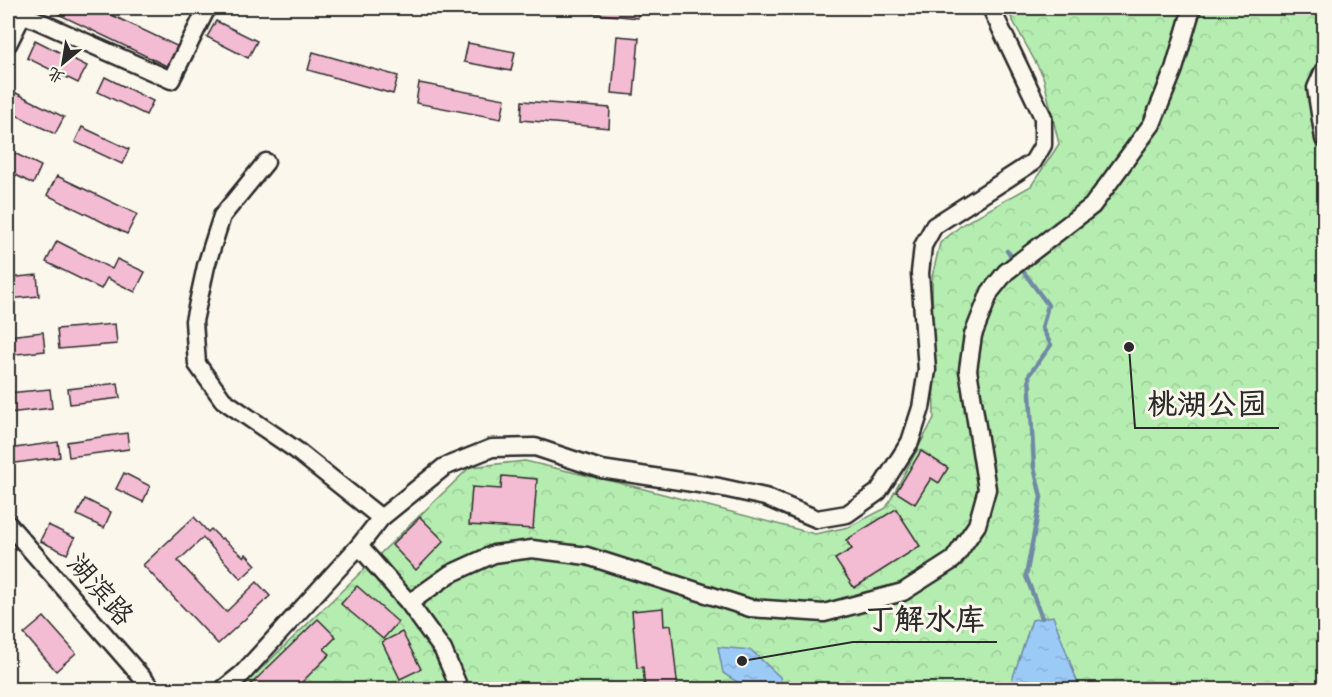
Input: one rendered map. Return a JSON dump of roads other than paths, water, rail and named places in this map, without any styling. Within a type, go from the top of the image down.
[{"type":"street","points":[[8,44],[19,9],[171,80],[207,8]]},
{"type":"street","points":[[222,690],[242,674],[381,518],[444,467],[492,447],[535,447],[600,469],[754,494],[817,519],[847,514],[878,492],[910,442],[921,408],[927,370],[920,273],[923,246],[934,226],[1033,162],[1043,145],[1043,117],[991,8]]},
{"type":"street","points":[[409,603],[450,574],[494,554],[532,549],[587,556],[750,608],[824,613],[903,592],[952,560],[977,525],[987,489],[968,370],[973,335],[990,292],[1006,272],[1092,206],[1152,124],[1174,69],[1192,8]]},
{"type":"street","points":[[1324,70],[1316,88],[1324,139]]},
{"type":"street","points":[[266,162],[222,216],[206,266],[194,321],[197,364],[223,400],[296,450],[381,518]]},
{"type":"street","name":"湖滨路","points":[[8,524],[153,690]]},
{"type":"street","points":[[358,546],[409,603],[443,650],[459,690]]},
{"type":"water","points":[[1053,616],[1080,689],[1009,689],[1032,620]]},
{"type":"water","points":[[718,647],[751,650],[780,677],[783,689],[744,689],[745,687],[723,673]]},
{"type":"waterway","points":[[1007,251],[1015,260]]},
{"type":"waterway","points":[[1020,267],[1048,305],[1042,328],[1051,345],[1029,375],[1034,467],[1041,497],[1026,576],[1042,618]]},
{"type":"place","name":"桃湖公园","points":[[1129,347]]},
{"type":"place","name":"丁解水库","points":[[742,661]]}]
